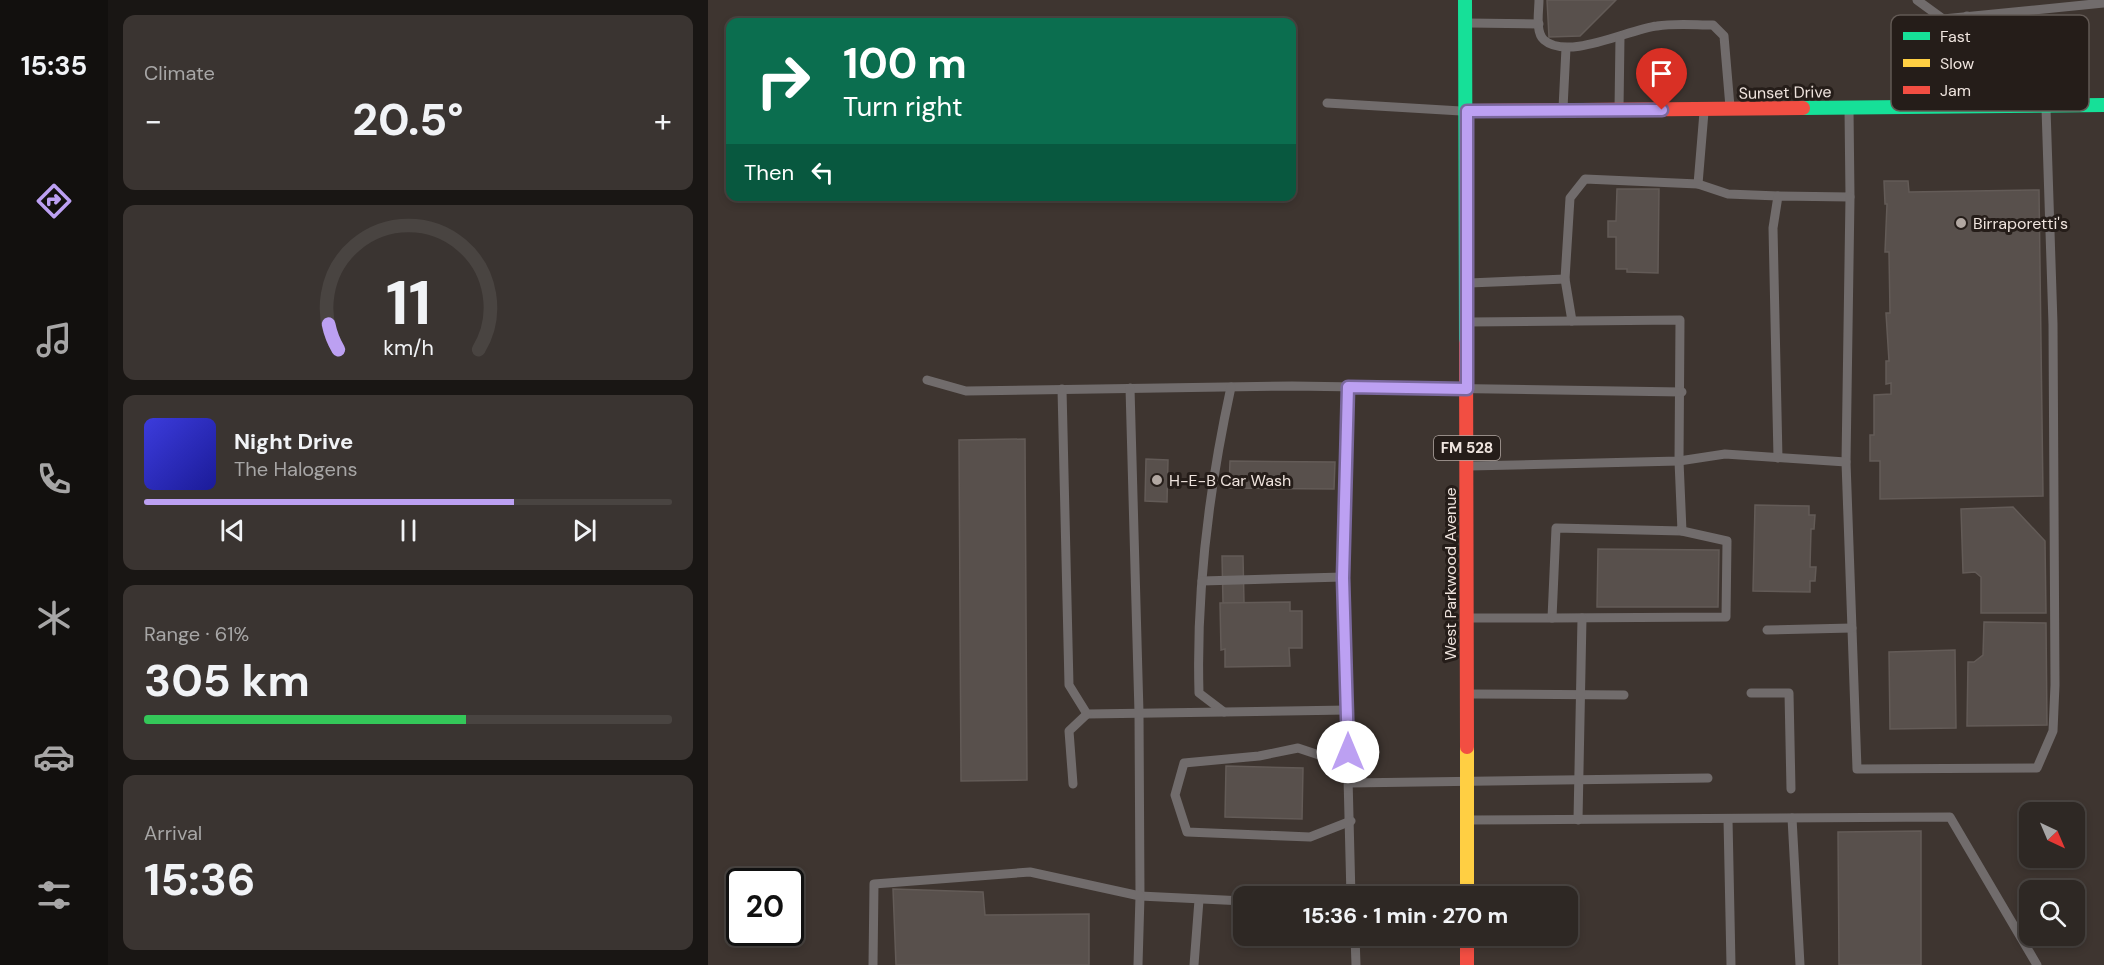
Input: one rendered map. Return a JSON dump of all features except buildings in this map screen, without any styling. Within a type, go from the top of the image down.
[{"type":"main road","name":"West Parkwood Avenue","points":[[1466,0],[1467,886]]},
{"type":"main road","name":"Sunset Drive","points":[[2089,105],[2104,105]]},
{"type":"main road","name":"Sunset Drive","points":[[1467,111],[1891,108]]},
{"type":"main road","points":[[1467,946],[1467,965]]},
{"type":"lane","points":[[1539,0],[1539,24],[1542,39],[1551,45],[1566,48],[1620,37],[1656,26],[1713,25],[1725,36],[1730,109]]},
{"type":"lane","points":[[1917,0],[1938,15]]},
{"type":"lane","points":[[1978,15],[2104,3]]},
{"type":"lane","points":[[1466,23],[1539,24]]},
{"type":"lane","points":[[1619,110],[1620,37]]},
{"type":"lane","points":[[1563,110],[1566,48]]},
{"type":"lane","points":[[1327,103],[1467,111]]},
{"type":"lane","points":[[1850,108],[1846,462],[1857,769],[2037,768],[2053,731],[2055,685],[2053,324],[2046,111]]},
{"type":"lane","points":[[1698,184],[1705,109]]},
{"type":"lane","points":[[1572,321],[1565,279],[1570,198],[1585,178],[1698,184],[1728,194],[1850,197]]},
{"type":"lane","points":[[1778,196],[1773,228],[1778,458]]},
{"type":"lane","points":[[1467,283],[1565,279]]},
{"type":"lane","points":[[1467,322],[1680,320],[1682,392],[1679,461],[1682,531]]},
{"type":"lane","points":[[927,380],[966,391],[1348,387],[1682,392]]},
{"type":"lane","points":[[1224,712],[1199,693],[1198,639],[1207,515],[1232,387]]},
{"type":"lane","points":[[1348,387],[1343,578],[1351,886]]},
{"type":"lane","points":[[1130,388],[1139,713],[1138,965]]},
{"type":"lane","points":[[1062,389],[1069,685],[1087,714]]},
{"type":"lane","points":[[1467,466],[1679,461],[1725,454],[1846,462]]},
{"type":"lane","points":[[1467,618],[1552,618],[1582,618],[1726,617],[1727,541],[1682,531],[1556,528],[1552,618]]},
{"type":"lane","points":[[1202,581],[1343,578]]},
{"type":"lane","points":[[1578,820],[1582,618]]},
{"type":"lane","points":[[1767,630],[1852,628]]},
{"type":"lane","points":[[1751,693],[1790,693],[1791,789]]},
{"type":"lane","points":[[1467,694],[1624,695]]},
{"type":"lane","points":[[1072,784],[1069,731],[1087,714],[1348,710]]},
{"type":"lane","points":[[1351,821],[1310,837],[1187,832],[1175,795],[1184,763],[1259,756],[1298,748],[1325,757],[1349,778],[1467,783],[1708,778]]},
{"type":"lane","points":[[1467,820],[1950,817],[2037,965]]},
{"type":"lane","points":[[1792,818],[1800,965]]},
{"type":"lane","points":[[1728,819],[1731,965]]},
{"type":"lane","points":[[873,965],[874,884],[1030,872],[1140,896],[1233,901]]},
{"type":"lane","points":[[1194,965],[1199,900]]},
{"type":"lane","points":[[1355,946],[1356,965]]},
{"type":"traffic: fast","points":[[1465,0],[1466,343]]},
{"type":"traffic: fast","points":[[2089,105],[2104,105]]},
{"type":"traffic: fast","points":[[1803,108],[1891,107]]},
{"type":"traffic: slow","points":[[1467,747],[1467,886]]},
{"type":"traffic: jam","points":[[1467,111],[1803,108]]},
{"type":"traffic: jam","points":[[1466,343],[1467,747]]},
{"type":"traffic: jam","points":[[1467,946],[1467,965]]},
{"type":"place","name":"Birraporetti's","points":[[1961,223]]},
{"type":"place","name":"H-E-B Car Wash","points":[[1157,480]]},
{"type":"route","points":[[1348,752],[1348,689],[1343,578],[1348,387],[1467,389],[1467,111],[1662,110]]}]
